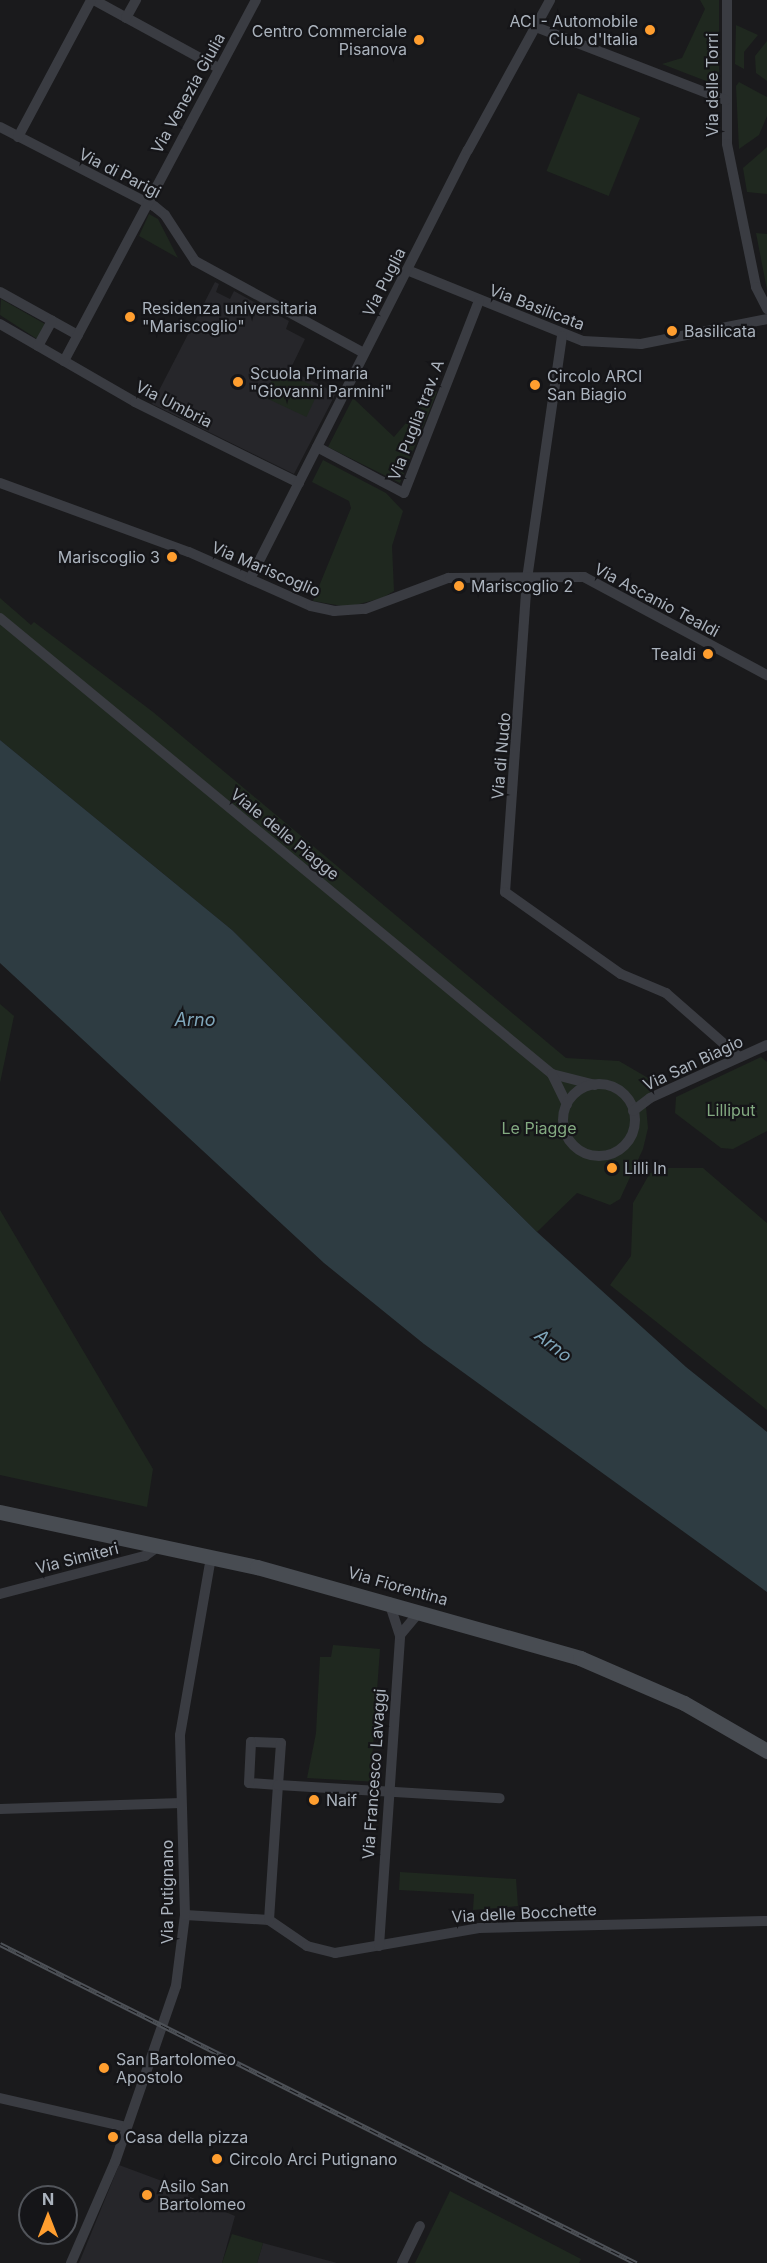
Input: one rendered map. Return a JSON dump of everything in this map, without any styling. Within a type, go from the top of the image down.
[{"type":"main road","name":"Via Fiorentina","points":[[0,1512],[211,1557],[389,1602],[614,1670],[684,1703],[767,1751]]},
{"type":"street","points":[[18,137],[92,0],[218,68]]},
{"type":"street","points":[[126,18],[136,0]]},
{"type":"street","name":"Via Venezia Giulia","points":[[64,361],[146,202],[256,0]]},
{"type":"street","name":"Via Puglia","points":[[249,579],[407,270],[550,0]]},
{"type":"street","name":"Via delle Torri","points":[[727,0],[725,100],[730,161],[756,287],[767,309]]},
{"type":"street","points":[[536,27],[725,100]]},
{"type":"street","name":"Via di Parigi","points":[[0,127],[146,202],[162,212],[185,250],[198,264],[364,353]]},
{"type":"street","name":"Via Basilicata","points":[[407,270],[562,336],[634,344],[767,319]]},
{"type":"street","points":[[0,292],[78,334]]},
{"type":"street","name":"Via Puglia trav. A","points":[[317,447],[404,493],[479,301]]},
{"type":"street","points":[[38,346],[52,321]]},
{"type":"street","name":"Via Umbria","points":[[0,324],[162,417],[298,483]]},
{"type":"street","name":"Via di Nudo","points":[[562,336],[527,578],[505,892],[621,974],[666,993],[739,1057]]},
{"type":"street","name":"Via Mariscoglio","points":[[0,483],[189,552],[311,606],[339,612],[365,609],[448,578],[527,578]]},
{"type":"street","name":"Via Ascanio Tealdi","points":[[527,578],[588,578],[767,675]]},
{"type":"street","name":"Viale delle Piagge","points":[[0,618],[552,1074],[567,1105]]},
{"type":"street","name":"Via San Biagio","points":[[633,1111],[650,1098],[767,1045]]},
{"type":"street","name":"Viale delle Piagge","points":[[552,1074],[595,1085]]},
{"type":"street","points":[[595,1085],[618,1090],[633,1111],[634,1128],[625,1145],[597,1156],[579,1150],[569,1140],[563,1120],[567,1105],[577,1092],[595,1085]]},
{"type":"street","name":"Via Simiteri","points":[[0,1594],[145,1556],[159,1546]]},
{"type":"street","name":"Via Putignano","points":[[71,2263],[127,2127],[168,2016],[180,1964],[185,1915],[181,1723],[211,1557]]},
{"type":"street","points":[[389,1602],[400,1635]]},
{"type":"street","points":[[400,1635],[420,1611]]},
{"type":"street","name":"Via Francesco Lavaggi","points":[[379,1946],[400,1635]]},
{"type":"street","points":[[185,1915],[269,1920],[278,1785],[281,1743],[251,1742],[249,1783],[278,1785],[388,1792],[500,1798]]},
{"type":"street","points":[[0,1809],[181,1803]]},
{"type":"street","name":"Via delle Bocchette","points":[[269,1920],[307,1946],[323,1951],[348,1952],[479,1928],[767,1921]]},
{"type":"street","points":[[0,2098],[127,2127]]},
{"type":"street","points":[[402,2263],[420,2226]]},
{"type":"shaded area","name":"Scuola Primaria \"Giovanni Parmini\"","points":[[215,282],[219,284],[216,292],[230,299],[234,291],[289,321],[286,329],[305,339],[290,370],[336,393],[294,474],[152,404]]},
{"type":"shaded area","points":[[119,2165],[189,2191],[188,2196],[235,2216],[222,2263],[79,2263]]},
{"type":"shaded area","points":[[263,2243],[337,2263],[257,2263]]},
{"type":"green space","points":[[700,0],[719,0],[719,86],[662,64],[682,58],[705,9]]},
{"type":"green space","points":[[736,25],[758,35],[744,52],[744,69],[735,64]]},
{"type":"green space","points":[[767,41],[767,81],[756,73],[755,56]]},
{"type":"green space","points":[[739,82],[767,97],[767,116],[759,135],[739,149],[736,86]]},
{"type":"green space","points":[[578,93],[640,118],[609,196],[547,171]]},
{"type":"green space","points":[[767,147],[767,194],[747,192],[743,168]]},
{"type":"green space","points":[[149,214],[158,219],[178,258],[139,236]]},
{"type":"green space","points":[[756,233],[767,234],[767,290]]},
{"type":"green space","points":[[1,299],[45,324],[37,339],[0,315]]},
{"type":"green space","points":[[277,369],[320,389],[306,417],[264,397]]},
{"type":"green space","points":[[434,390],[437,392],[400,483],[328,447],[353,398],[394,437]]},
{"type":"green space","points":[[323,460],[386,493],[403,511],[392,546],[394,591],[382,598],[348,607],[313,601],[351,508],[349,501],[312,482]]},
{"type":"green space","name":"Le Piagge","points":[[0,598],[31,625],[34,622],[153,712],[566,1058],[619,1061],[655,1082],[646,1107],[648,1128],[643,1149],[620,1199],[610,1205],[577,1193],[537,1232],[232,930],[0,740]]},
{"type":"green space","points":[[0,1004],[14,1016],[0,1083]]},
{"type":"green space","name":"Lilliput","points":[[761,1057],[767,1062],[767,1131],[733,1149],[721,1148],[675,1113],[676,1097]]},
{"type":"green space","points":[[669,1168],[703,1168],[767,1223],[767,1410],[610,1285],[631,1256],[633,1203],[650,1173]]},
{"type":"green space","points":[[0,1210],[153,1469],[147,1507],[0,1475]]},
{"type":"green space","points":[[333,1645],[380,1649],[371,1774],[379,1775],[378,1782],[307,1778],[316,1733],[320,1657],[331,1657]]},
{"type":"green space","points":[[400,1872],[516,1879],[518,1906],[473,1910],[474,1894],[399,1890]]},
{"type":"green space","points":[[450,2191],[581,2259],[579,2263],[415,2263]]},
{"type":"green space","points":[[232,2234],[263,2243],[257,2263],[222,2263]]},
{"type":"water","name":"Arno","points":[[0,740],[232,930],[537,1232],[686,1367],[767,1432],[767,1592],[424,1344],[324,1263],[0,963]]},
{"type":"railway","points":[[0,1944],[636,2263]]},
{"type":"place","name":"ACI - Automobile Club d'Italia","points":[[650,30]]},
{"type":"place","name":"Centro Commerciale Pisanova","points":[[419,40]]},
{"type":"place","name":"Residenza universitaria \"Mariscoglio\"","points":[[130,317]]},
{"type":"place","name":"Basilicata","points":[[672,331]]},
{"type":"place","name":"Scuola Primaria \"Giovanni Parmini\"","points":[[238,382]]},
{"type":"place","name":"Circolo ARCI San Biagio","points":[[535,385]]},
{"type":"place","name":"Mariscoglio 3","points":[[172,557]]},
{"type":"place","name":"Mariscoglio 2","points":[[459,586]]},
{"type":"place","name":"Tealdi","points":[[708,654]]},
{"type":"place","name":"Lilli In","points":[[612,1168]]},
{"type":"place","name":"Naif","points":[[314,1800]]},
{"type":"place","name":"San Bartolomeo Apostolo","points":[[104,2068]]},
{"type":"place","name":"Casa della pizza","points":[[113,2137]]},
{"type":"place","name":"Circolo Arci Putignano","points":[[217,2159]]},
{"type":"place","name":"Asilo San Bartolomeo","points":[[147,2195]]}]
